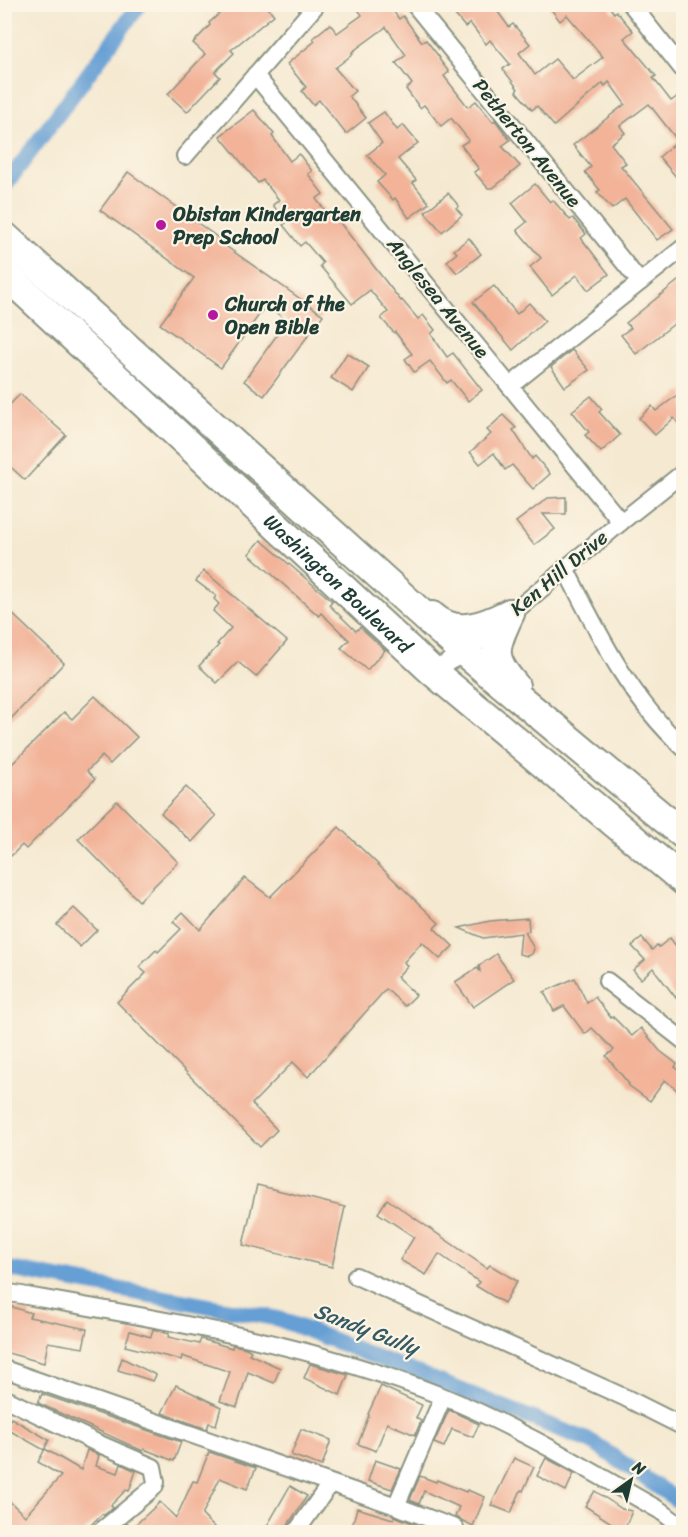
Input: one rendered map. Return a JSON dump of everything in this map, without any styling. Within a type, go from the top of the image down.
[{"type":"highway","name":"Washington Boulevard","points":[[4,236],[15,270],[432,671],[684,881]]},
{"type":"highway","name":"Washington Boulevard","points":[[15,270],[396,590],[533,711],[684,835]]},
{"type":"highway","points":[[396,590],[417,602],[437,620],[449,627],[461,629],[478,626],[510,613]]},
{"type":"highway","points":[[510,613],[500,637],[497,653],[498,664],[533,711]]},
{"type":"street","points":[[185,156],[317,4]]},
{"type":"street","name":"Petherton Avenue","points":[[414,4],[640,282]]},
{"type":"street","points":[[631,4],[684,71]]},
{"type":"street","name":"Anglesea Avenue","points":[[255,75],[621,522]]},
{"type":"street","points":[[510,386],[684,247]]},
{"type":"street","name":"Ken Hill Drive","points":[[432,671],[465,653],[510,613],[684,472]]},
{"type":"street","points":[[565,568],[609,654],[643,704],[684,748]]},
{"type":"street","points":[[607,981],[684,1041]]},
{"type":"street","points":[[356,1276],[684,1426]]},
{"type":"street","points":[[4,1292],[139,1316],[309,1352],[443,1397],[507,1424],[661,1511],[684,1529]]},
{"type":"street","points":[[4,1369],[396,1506],[459,1531]]},
{"type":"street","points":[[396,1506],[443,1397]]},
{"type":"street","points":[[4,1398],[153,1467],[156,1482],[154,1487],[100,1533]]},
{"type":"street","points":[[296,1533],[330,1484]]},
{"type":"building","points":[[230,4],[265,4],[274,15],[231,50],[234,53],[215,72],[220,77],[187,112],[168,94],[205,54],[193,43],[210,25],[209,23]]},
{"type":"building","points":[[354,4],[388,4],[399,19],[403,16],[422,42],[426,40],[440,58],[449,72],[444,76],[468,107],[476,101],[493,122],[495,120],[510,140],[502,146],[520,166],[493,188],[488,188],[474,172],[479,169],[461,145],[469,140],[451,118],[441,126],[424,105],[420,108],[406,89],[412,84],[396,63],[406,55],[386,27],[352,52],[353,54],[335,68],[355,91],[349,96],[366,118],[346,134],[319,100],[313,105],[302,91],[306,87],[287,64],[315,41],[313,38],[330,24],[337,33],[362,15]]},
{"type":"building","points":[[458,4],[492,4],[509,27],[513,24],[530,44],[519,53],[535,75],[555,59],[573,80],[603,57],[567,15],[560,21],[547,4],[607,4],[614,13],[616,11],[633,31],[624,38],[656,76],[653,78],[671,101],[684,92],[684,186],[659,157],[678,141],[649,104],[620,126],[625,133],[611,144],[626,163],[621,166],[673,229],[657,240],[625,199],[612,209],[597,192],[600,190],[585,172],[591,167],[573,145],[625,104],[609,82],[605,86],[603,83],[554,126],[537,106],[532,110],[516,91],[518,89],[503,69],[510,64],[490,40],[486,44],[470,23],[465,27],[451,10]]},
{"type":"building","points":[[254,110],[274,134],[272,136],[290,161],[299,154],[312,171],[308,174],[323,194],[316,199],[334,222],[337,219],[401,301],[418,319],[423,315],[435,330],[431,334],[447,357],[453,353],[482,390],[468,401],[451,380],[447,383],[430,361],[414,372],[405,359],[412,354],[381,318],[388,312],[370,290],[352,304],[320,266],[323,263],[305,242],[300,246],[283,225],[286,223],[273,205],[279,200],[263,180],[258,183],[220,136]]},
{"type":"building","points":[[384,112],[397,130],[403,125],[418,143],[398,159],[416,180],[413,183],[429,203],[409,218],[395,198],[393,200],[377,182],[385,175],[367,155],[382,143],[368,123]]},
{"type":"building","points":[[128,172],[221,240],[220,242],[323,315],[264,396],[244,381],[287,321],[266,305],[221,368],[160,324],[194,278],[100,210]]},
{"type":"building","points":[[535,184],[570,220],[573,218],[586,234],[581,238],[609,274],[588,290],[577,275],[552,295],[530,267],[541,258],[517,230],[527,222],[512,203]]},
{"type":"building","points":[[448,193],[459,206],[456,208],[462,215],[442,232],[425,212]]},
{"type":"building","points":[[469,238],[481,254],[457,273],[447,261],[457,253],[454,250]]},
{"type":"building","points":[[684,276],[684,316],[636,354],[621,335],[631,328],[626,323]]},
{"type":"building","points":[[494,286],[517,314],[529,303],[545,321],[513,350],[473,302]]},
{"type":"building","points":[[572,350],[589,370],[565,387],[551,367]]},
{"type":"building","points":[[347,353],[369,367],[353,392],[331,378]]},
{"type":"building","points":[[684,390],[684,430],[674,418],[655,435],[639,418],[652,406],[656,411]]},
{"type":"building","points":[[20,394],[66,435],[25,480],[4,461],[4,411]]},
{"type":"building","points":[[591,396],[602,409],[599,412],[620,435],[601,452],[585,435],[589,432],[572,411]]},
{"type":"building","points":[[503,415],[516,428],[513,430],[532,459],[535,456],[550,474],[533,489],[512,465],[505,470],[494,453],[480,464],[470,452],[491,434],[487,430]]},
{"type":"building","points":[[566,497],[566,514],[543,514],[555,529],[534,545],[516,522],[548,498]]},
{"type":"building","points":[[261,540],[332,601],[329,605],[356,631],[360,627],[385,650],[367,670],[341,648],[349,640],[321,613],[319,616],[249,554]]},
{"type":"building","points":[[204,571],[287,641],[256,677],[238,662],[217,683],[199,666],[231,628],[213,611],[219,604],[214,599],[216,596],[196,581]]},
{"type":"building","points":[[4,606],[64,663],[4,726]]},
{"type":"building","points":[[95,696],[137,737],[110,764],[102,756],[87,771],[95,779],[26,849],[22,845],[11,856],[4,850],[4,772],[64,712],[72,719]]},
{"type":"building","points":[[186,787],[216,816],[192,842],[161,813]]},
{"type":"building","points":[[117,801],[178,862],[139,901],[78,839]]},
{"type":"building","points":[[339,827],[439,923],[434,928],[453,946],[440,959],[422,942],[404,962],[407,966],[397,977],[416,995],[405,1006],[386,989],[308,1077],[293,1062],[252,1104],[277,1130],[260,1147],[117,1002],[146,973],[139,967],[181,929],[173,922],[183,912],[200,930],[245,878],[270,897]]},
{"type":"building","points":[[74,908],[97,930],[80,947],[57,925]]},
{"type":"building","points":[[528,918],[529,931],[525,932],[534,949],[532,954],[527,956],[519,954],[521,933],[483,938],[459,928],[490,921]]},
{"type":"building","points":[[642,938],[652,950],[670,938],[676,946],[684,941],[684,1003],[677,996],[676,998],[653,968],[641,979],[633,970],[645,960],[632,946]]},
{"type":"building","points":[[496,954],[514,979],[473,1007],[455,982],[477,968],[480,971],[479,966]]},
{"type":"building","points":[[575,978],[587,1003],[595,997],[611,1018],[613,1017],[632,1036],[641,1028],[660,1051],[677,1064],[675,1067],[684,1074],[684,1096],[665,1080],[650,1101],[628,1085],[606,1056],[614,1050],[592,1028],[585,1034],[564,1006],[554,1011],[544,992]]},
{"type":"building","points":[[257,1185],[345,1207],[332,1267],[243,1245]]},
{"type":"building","points":[[387,1199],[487,1268],[490,1265],[517,1281],[504,1303],[476,1286],[479,1282],[439,1254],[426,1275],[400,1260],[414,1237],[378,1213]]},
{"type":"building","points":[[9,1306],[31,1313],[29,1317],[87,1329],[83,1348],[48,1342],[44,1363],[4,1352],[4,1319]]},
{"type":"building","points":[[153,1329],[169,1334],[168,1337],[199,1344],[201,1339],[232,1348],[233,1345],[246,1348],[251,1351],[249,1354],[280,1368],[274,1383],[248,1372],[237,1407],[220,1401],[230,1372],[182,1356],[181,1360],[125,1346],[130,1331],[151,1337]]},
{"type":"building","points":[[122,1358],[156,1375],[153,1381],[118,1370]]},
{"type":"building","points":[[310,1364],[348,1375],[340,1395],[304,1378]]},
{"type":"building","points":[[176,1385],[221,1407],[216,1425],[209,1423],[207,1429],[162,1413]]},
{"type":"building","points":[[381,1386],[422,1405],[416,1418],[421,1421],[415,1435],[387,1423],[376,1451],[358,1444]]},
{"type":"building","points":[[42,1394],[181,1442],[174,1461],[144,1449],[143,1451],[38,1403]]},
{"type":"building","points":[[449,1410],[479,1424],[473,1437],[452,1429],[444,1447],[434,1443]]},
{"type":"building","points":[[11,1418],[49,1440],[44,1450],[5,1428]]},
{"type":"building","points":[[301,1429],[331,1440],[322,1466],[291,1455]]},
{"type":"building","points":[[45,1449],[81,1470],[87,1450],[99,1455],[96,1466],[118,1473],[121,1464],[136,1471],[129,1491],[126,1490],[111,1505],[113,1508],[104,1515],[102,1514],[83,1533],[4,1533],[4,1496],[25,1516],[61,1476],[38,1462]]},
{"type":"building","points":[[209,1452],[256,1468],[247,1489],[220,1478],[202,1515],[220,1533],[120,1533],[118,1531],[127,1523],[132,1528],[160,1502],[176,1518],[193,1481],[197,1482]]},
{"type":"building","points":[[514,1458],[534,1467],[511,1513],[491,1505]]},
{"type":"building","points":[[546,1458],[574,1473],[566,1491],[537,1476]]},
{"type":"building","points":[[375,1460],[401,1469],[392,1489],[368,1481]]},
{"type":"building","points":[[420,1476],[485,1497],[473,1526],[455,1517],[459,1507],[424,1491],[419,1504],[410,1500]]},
{"type":"building","points":[[290,1486],[307,1496],[287,1526],[286,1533],[263,1533]]},
{"type":"building","points":[[595,1491],[622,1509],[632,1511],[623,1533],[609,1533],[613,1524],[585,1506]]},
{"type":"building","points":[[357,1508],[393,1519],[394,1516],[415,1524],[412,1533],[350,1533]]},
{"type":"waterway","points":[[4,187],[140,4]]},
{"type":"waterway","name":"Sandy Gully","points":[[4,1268],[279,1319],[592,1442],[684,1505]]},
{"type":"place","name":"Obistan Kindergarten Prep School","points":[[161,225]]},
{"type":"place","name":"Church of the Open Bible","points":[[213,315]]}]
